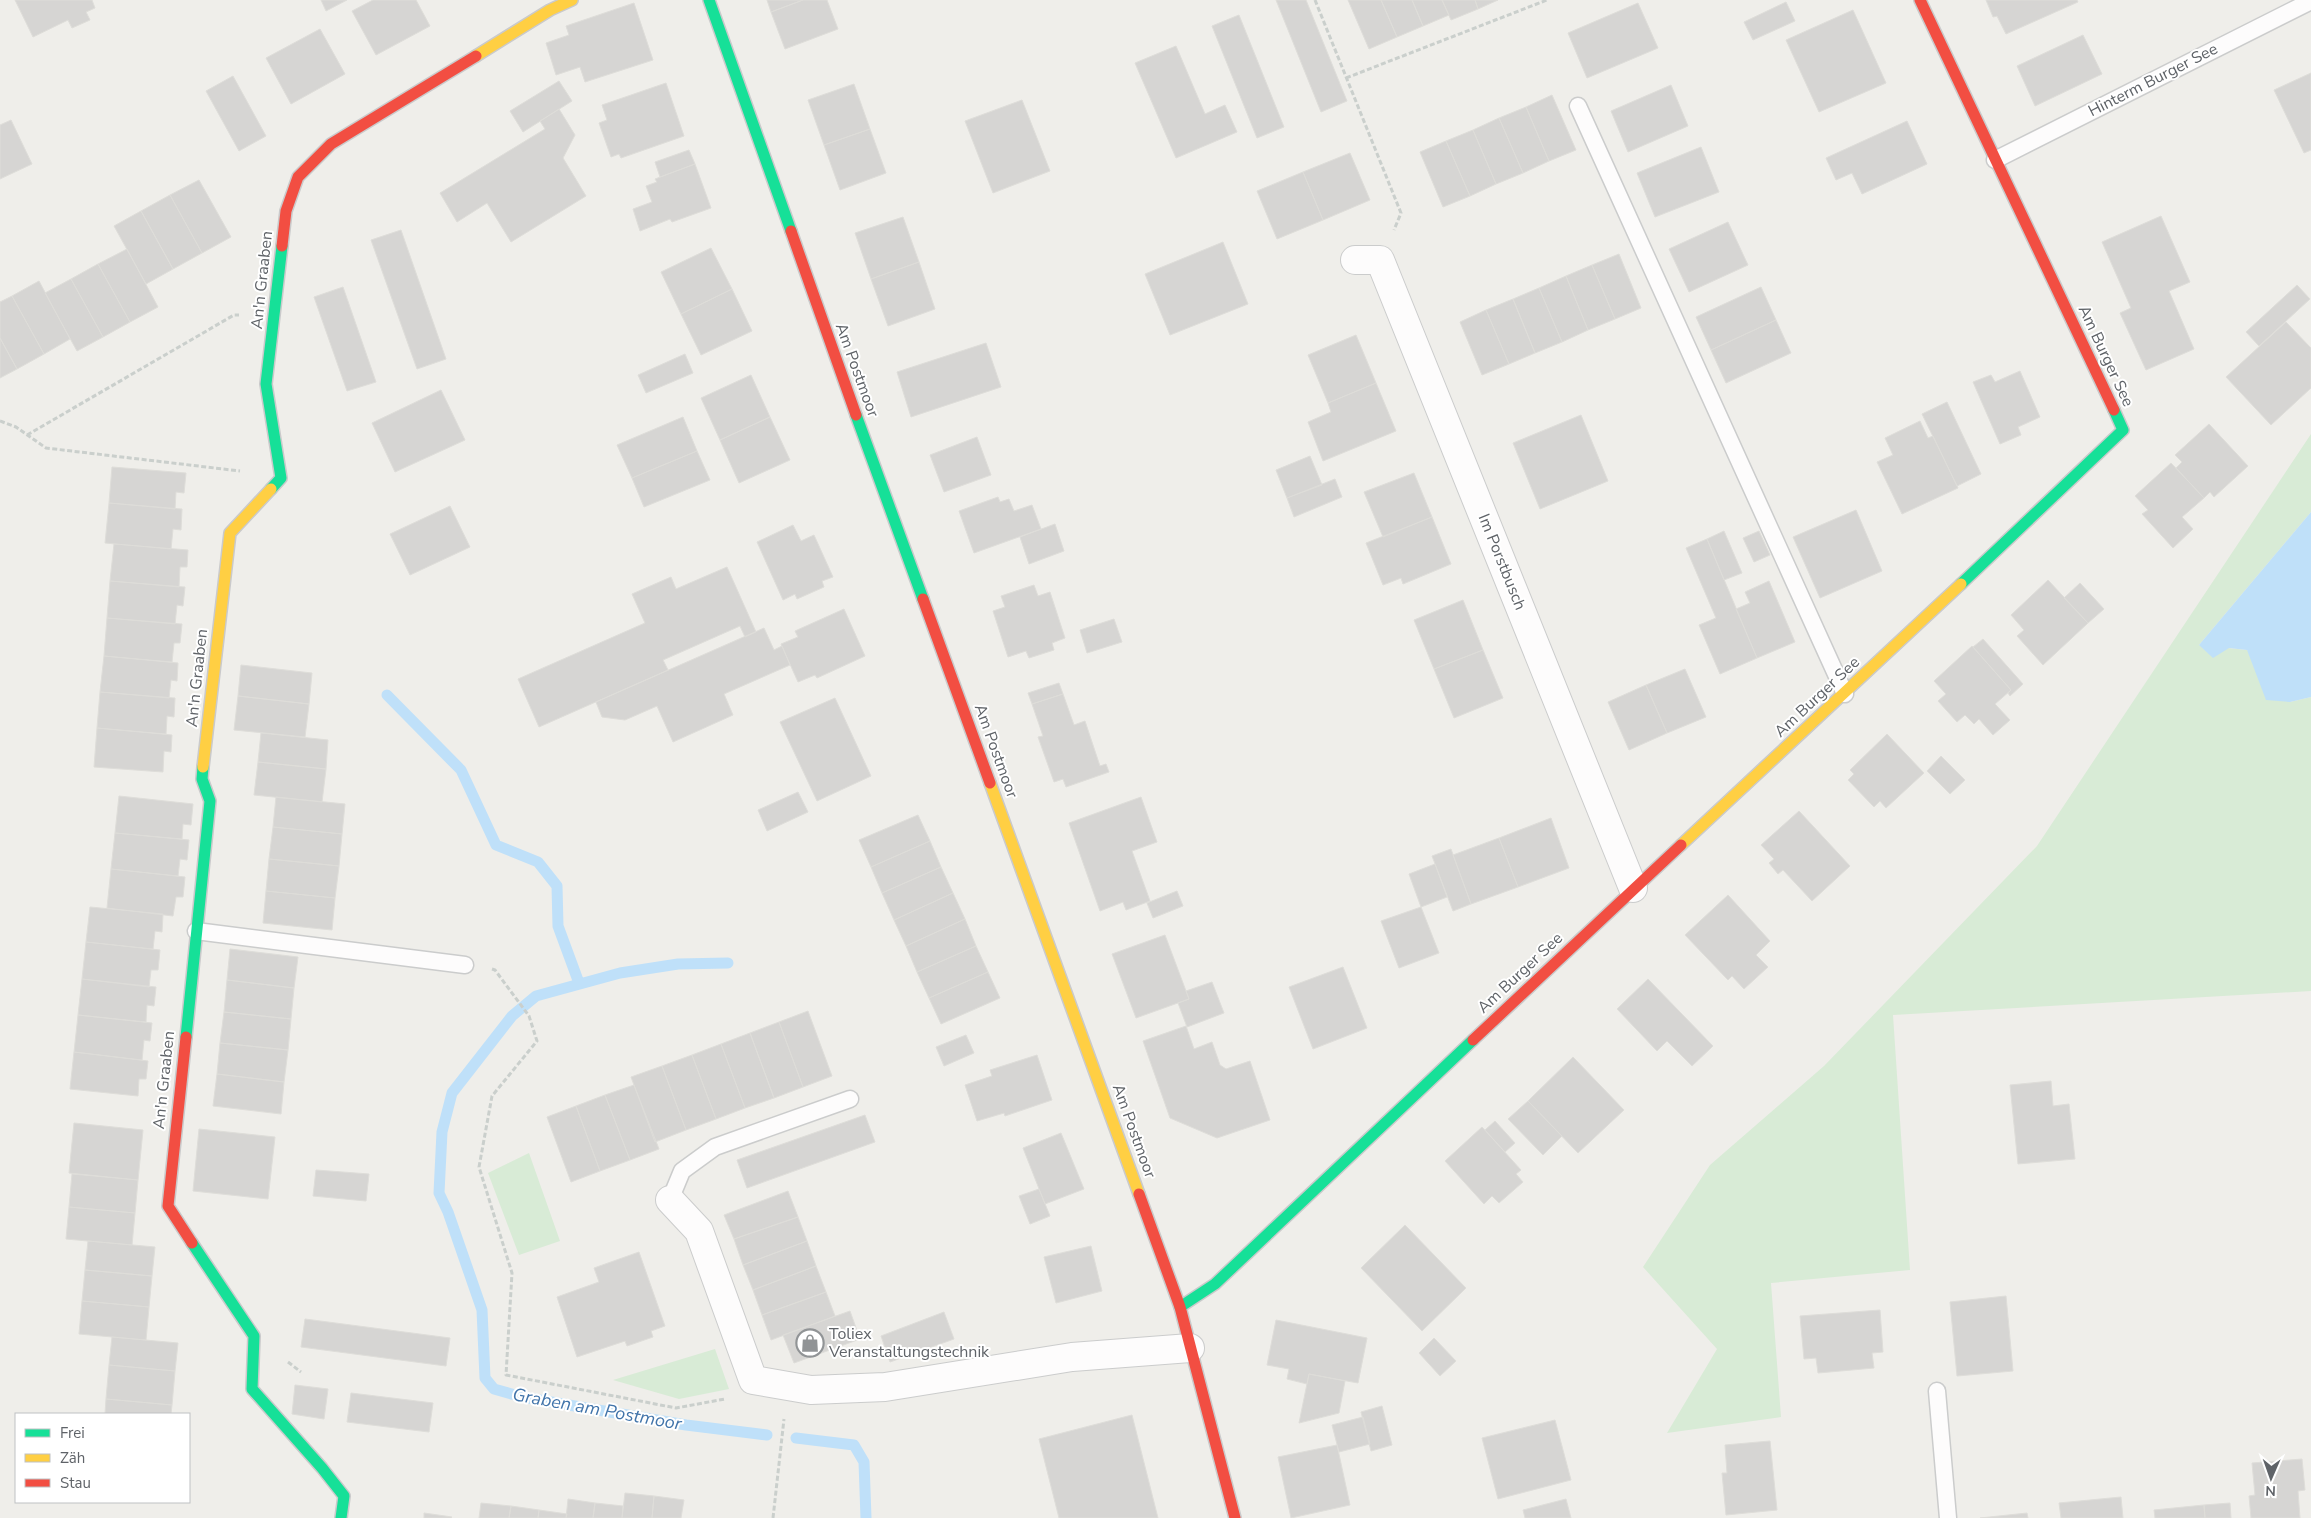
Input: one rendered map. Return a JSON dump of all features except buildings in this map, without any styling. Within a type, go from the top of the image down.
[{"type":"street","name":"An'n Graaben","points":[[341,1518],[344,1496],[329,1475],[276,1420],[252,1389],[254,1336],[168,1206],[210,801],[202,779],[230,532],[280,478],[266,384],[286,211],[298,177],[332,144],[550,10],[572,0]]},
{"type":"street","name":"Am Postmoor","points":[[709,0],[833,350],[1180,1306],[1235,1518]]},
{"type":"street","name":"Am Burger See","points":[[1180,1306],[1215,1284],[1633,888],[1845,694],[2123,430],[1920,0]]},
{"type":"street","name":"Im Porstbusch","points":[[1368,260],[1633,888]]},
{"type":"street","points":[[670,1200],[699,1231],[753,1380],[811,1390],[885,1387],[1072,1357],[1190,1348]]},
{"type":"lane","name":"Hinterm Burger See","points":[[1995,160],[2311,1]]},
{"type":"lane","points":[[1578,106],[1845,694]]},
{"type":"lane","points":[[196,931],[465,966]]},
{"type":"lane","points":[[670,1200],[682,1171],[715,1147],[850,1099]]},
{"type":"lane","points":[[1937,1391],[1948,1518]]},
{"type":"path","points":[[1315,0],[1401,213],[1368,260]]},
{"type":"path","points":[[1346,78],[1547,0]]},
{"type":"path","points":[[27,435],[234,315],[274,316]]},
{"type":"path","points":[[0,421],[27,435],[46,448],[201,465],[280,478]]},
{"type":"path","points":[[511,992],[529,1016],[537,1041],[492,1096],[479,1167],[512,1272],[506,1375],[676,1408],[732,1397]]},
{"type":"path","points":[[773,1518],[786,1386]]},
{"type":"green space","points":[[2311,434],[2311,512],[2199,645],[2247,650],[2290,702],[2311,697],[2311,991],[1893,1015],[1910,1270],[1771,1283],[1781,1417],[1667,1433],[1717,1349],[1643,1267],[1710,1165],[1824,1066],[2037,846]]},
{"type":"green space","points":[[529,1153],[560,1241],[519,1255],[488,1173]]},
{"type":"green space","points":[[715,1349],[729,1389],[679,1399],[613,1380]]},
{"type":"water","points":[[2311,512],[2311,697],[2290,702],[2266,700],[2247,650],[2229,648],[2213,658],[2199,645]]},
{"type":"waterway","name":"Graben am Postmoor","points":[[387,695],[461,770],[496,845],[538,862],[557,886],[558,926],[579,983]]},
{"type":"waterway","name":"Graben am Postmoor","points":[[728,963],[678,964],[620,973],[536,996],[512,1016],[452,1093],[442,1132],[439,1193],[448,1212],[482,1310],[485,1378],[494,1389],[522,1397],[686,1425],[767,1435]]},
{"type":"waterway","name":"Graben am Postmoor","points":[[796,1438],[854,1445],[864,1462],[866,1518]]},
{"type":"traffic: fast","points":[[709,0],[791,231]]},
{"type":"traffic: fast","points":[[271,489],[281,478],[266,384],[282,246]]},
{"type":"traffic: fast","points":[[1961,584],[2123,430],[2114,410]]},
{"type":"traffic: fast","points":[[856,415],[923,599]]},
{"type":"traffic: fast","points":[[186,1037],[210,801],[202,779],[203,767]]},
{"type":"traffic: fast","points":[[1180,1307],[1215,1284],[1473,1040]]},
{"type":"traffic: fast","points":[[192,1243],[254,1336],[252,1389],[322,1468],[344,1496],[341,1518]]},
{"type":"traffic: slow","points":[[476,56],[550,10],[572,0]]},
{"type":"traffic: slow","points":[[203,767],[230,533],[271,489]]},
{"type":"traffic: slow","points":[[1681,845],[1961,584]]},
{"type":"traffic: slow","points":[[990,783],[1139,1194]]},
{"type":"traffic: jam","points":[[1920,0],[2114,410]]},
{"type":"traffic: jam","points":[[282,246],[286,211],[298,177],[331,144],[476,56]]},
{"type":"traffic: jam","points":[[791,231],[856,415]]},
{"type":"traffic: jam","points":[[923,599],[990,783]]},
{"type":"traffic: jam","points":[[1473,1040],[1681,845]]},
{"type":"traffic: jam","points":[[186,1037],[168,1206],[192,1243]]},
{"type":"traffic: jam","points":[[1139,1194],[1180,1307],[1235,1518]]},
{"type":"place","name":"Toliex Veranstaltungstechnik","points":[[810,1343]]}]
